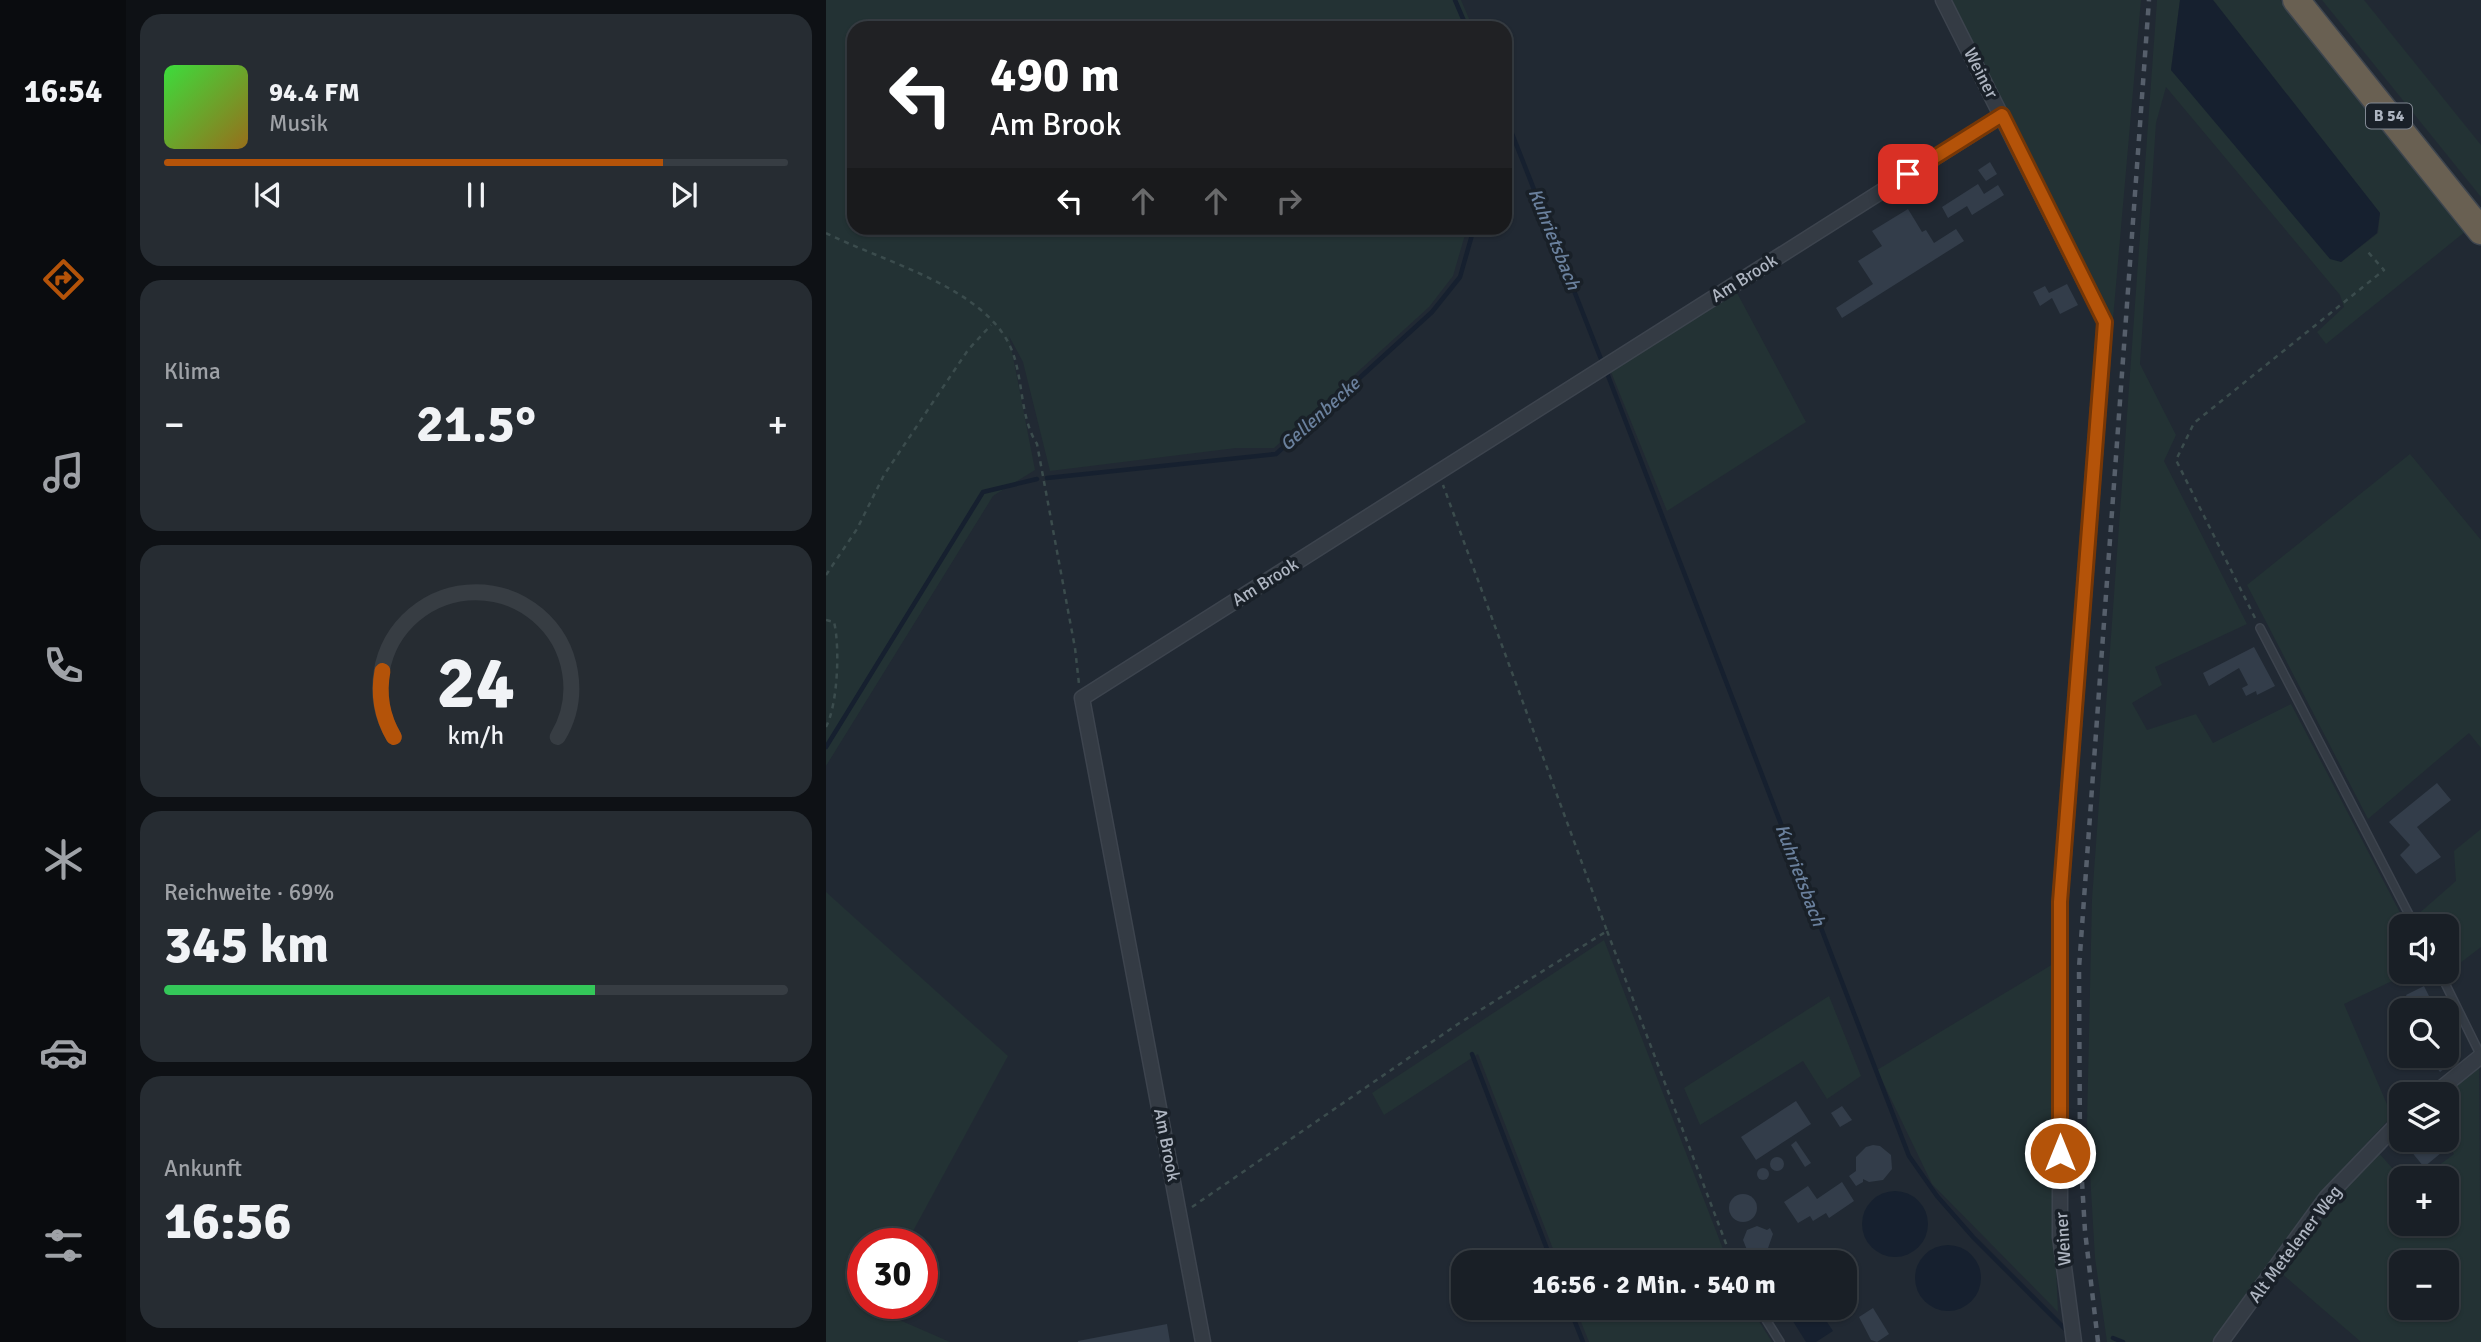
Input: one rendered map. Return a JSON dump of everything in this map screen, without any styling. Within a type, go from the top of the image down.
[{"type":"highway","name":"B 54","points":[[2296,0],[2481,232]]},
{"type":"street","name":"Weiner","points":[[1943,0],[2105,322],[2060,902],[2060,1237],[2074,1342]]},
{"type":"street","name":"Am Brook","points":[[1203,1342],[1082,698],[2002,115]]},
{"type":"street","points":[[2449,1082],[2481,1056]]},
{"type":"street","name":"Alt Metelener Weg","points":[[2221,1342],[2326,1198],[2389,1132]]},
{"type":"lane","points":[[2260,628],[2409,914]]},
{"type":"lane","points":[[2445,984],[2481,1056]]},
{"type":"lane","points":[[1766,1320],[1780,1342]]},
{"type":"path","points":[[826,233],[935,281],[979,308],[1010,346],[1028,422],[1037,444],[1082,698]]},
{"type":"path","points":[[2260,628],[2176,460],[2194,423],[2384,270],[2368,252]]},
{"type":"path","points":[[826,575],[857,529],[884,475],[968,350],[992,323]]},
{"type":"path","points":[[1439,472],[1607,931],[1728,1250]]},
{"type":"path","points":[[826,620],[834,622],[838,637],[836,695],[826,727]]},
{"type":"path","points":[[1180,1215],[1458,1024],[1607,931]]},
{"type":"shaded area","points":[[826,0],[1461,0],[1470,21],[847,21],[847,235],[1465,235],[1453,276],[1429,307],[1274,448],[1236,448],[1050,471],[1023,362],[1009,336],[1035,470],[993,496],[826,766]]},
{"type":"shaded area","points":[[1950,0],[2141,0],[2113,319]]},
{"type":"shaded area","points":[[2157,0],[2180,0],[2171,70],[2341,262],[2378,233],[2380,213],[2213,0],[2280,0],[2466,231],[2326,344],[2317,332],[2344,307],[2340,295],[2166,87],[2156,123],[2140,364],[2176,435],[2164,461],[2247,624],[2155,667],[2162,685],[2132,703],[2147,730],[2196,714],[2213,743],[2291,704],[2401,914],[2389,914],[2389,982],[2344,1004],[2389,1109],[2389,1119],[2316,1198],[2214,1342],[2107,1342],[2095,1258],[2087,1123],[2092,899]]},
{"type":"shaded area","points":[[2322,0],[2364,0],[2481,145],[2481,197]]},
{"type":"shaded area","points":[[1736,291],[1806,422],[1667,511],[1611,372]]},
{"type":"shaded area","points":[[2410,454],[2481,540],[2481,748],[2469,733],[2368,819],[2247,585]]},
{"type":"shaded area","points":[[2481,829],[2481,947],[2459,964],[2459,914],[2418,914],[2456,881],[2454,851]]},
{"type":"shaded area","points":[[826,892],[1008,1056],[915,1228],[847,1228],[847,1319],[897,1319],[950,1342],[826,1342]]},
{"type":"shaded area","points":[[1604,940],[1723,1250],[1553,1250],[1478,1054],[1384,1115],[1372,1093]]},
{"type":"shaded area","points":[[2053,964],[2054,1223],[2058,1312],[1932,1184],[1877,1070]]},
{"type":"shaded area","points":[[1829,996],[1861,1076],[1827,1099],[1803,1061],[1700,1125],[1684,1088]]},
{"type":"shaded area","points":[[2479,1067],[2481,1342],[2361,1342],[2280,1272],[2330,1202],[2378,1152],[2390,1166],[2389,1236],[2459,1236],[2459,1166],[2438,1166],[2454,1154],[2453,1152],[2459,1152],[2459,1082]]},
{"type":"shaded area","points":[[1580,1320],[1758,1320],[1772,1342],[1589,1342]]},
{"type":"water","points":[[2180,0],[2213,0],[2380,213],[2377,233],[2341,262],[2330,259],[2171,70]]},
{"type":"water","points":[[1895,1191],[1918,1201],[1928,1224],[1918,1247],[1895,1257],[1872,1247],[1862,1224],[1872,1201]]},
{"type":"water","points":[[1948,1245],[1971,1255],[1981,1278],[1971,1301],[1948,1311],[1925,1301],[1915,1278],[1925,1255]]},
{"type":"water","points":[[1792,1320],[1826,1320],[1833,1331],[1816,1342],[1806,1342]]},
{"type":"building","points":[[1990,162],[1997,174],[1986,181],[1978,170]]},
{"type":"building","points":[[1978,184],[1984,194],[1998,185],[2004,195],[1972,215],[1967,206],[1948,218],[1942,207]]},
{"type":"building","points":[[1908,209],[1922,232],[1926,230],[1934,243],[1956,229],[1964,241],[1842,318],[1836,308],[1873,284],[1858,261],[1882,246],[1872,231]]},
{"type":"building","points":[[2067,284],[2078,305],[2060,314],[2052,298],[2040,306],[2033,292],[2045,286],[2049,293]]},
{"type":"building","points":[[2254,647],[2275,686],[2257,695],[2256,691],[2246,696],[2242,688],[2248,685],[2239,668],[2209,686],[2203,673]]},
{"type":"building","points":[[2437,783],[2451,800],[2417,827],[2441,857],[2416,874],[2400,855],[2410,845],[2389,822]]},
{"type":"building","points":[[2424,986],[2430,998],[2408,998],[2406,995]]},
{"type":"building","points":[[1796,1101],[1811,1124],[1756,1160],[1741,1137]]},
{"type":"building","points":[[1842,1106],[1852,1120],[1840,1127],[1831,1113]]},
{"type":"building","points":[[1796,1141],[1811,1163],[1805,1167],[1791,1145]]},
{"type":"building","points":[[1880,1146],[1891,1155],[1892,1169],[1883,1180],[1869,1182],[1863,1179],[1863,1182],[1856,1186],[1849,1176],[1856,1171],[1856,1157],[1866,1147]]},
{"type":"building","points":[[2412,1152],[2441,1153],[2425,1166]]},
{"type":"building","points":[[1777,1157],[1782,1159],[1782,1169],[1777,1171],[1772,1169],[1770,1164],[1772,1159]]},
{"type":"building","points":[[1758,1169],[1768,1169],[1768,1179],[1758,1179]]},
{"type":"building","points":[[1842,1182],[1854,1201],[1829,1218],[1826,1213],[1813,1221],[1810,1216],[1798,1223],[1784,1202],[1808,1186],[1817,1199]]},
{"type":"building","points":[[1743,1194],[1753,1198],[1757,1208],[1753,1218],[1743,1222],[1733,1218],[1729,1208],[1733,1198]]},
{"type":"building","points":[[1757,1226],[1767,1230],[1770,1228],[1773,1234],[1767,1250],[1747,1250],[1743,1240],[1747,1230]]},
{"type":"building","points":[[1873,1308],[1889,1334],[1877,1342],[1871,1340],[1859,1317]]},
{"type":"building","points":[[1167,1324],[1170,1342],[1078,1342],[1078,1341]]},
{"type":"waterway","points":[[1455,0],[1464,21]]},
{"type":"waterway","name":"Kuhrietsbach","points":[[1512,134],[1601,359]]},
{"type":"waterway","name":"Gellenbecke","points":[[1047,478],[1276,454],[1432,312],[1460,277],[1472,235]]},
{"type":"waterway","name":"Kuhrietsbach","points":[[1607,373],[1909,1156],[1937,1196],[1973,1237],[2067,1331]]},
{"type":"waterway","name":"Gellenbecke","points":[[826,747],[983,492],[1037,479]]},
{"type":"waterway","points":[[1472,1054],[1547,1250]]},
{"type":"waterway","points":[[1574,1320],[1583,1342]]},
{"type":"waterway","name":"Kuhrietsbach","points":[[2113,1338],[2123,1342]]},
{"type":"railway","points":[[2098,1342],[2085,1231],[2080,1149],[2079,968],[2149,0]]},
{"type":"route","points":[[1908,174],[2002,115],[2105,322],[2060,902],[2060,1153]]}]
